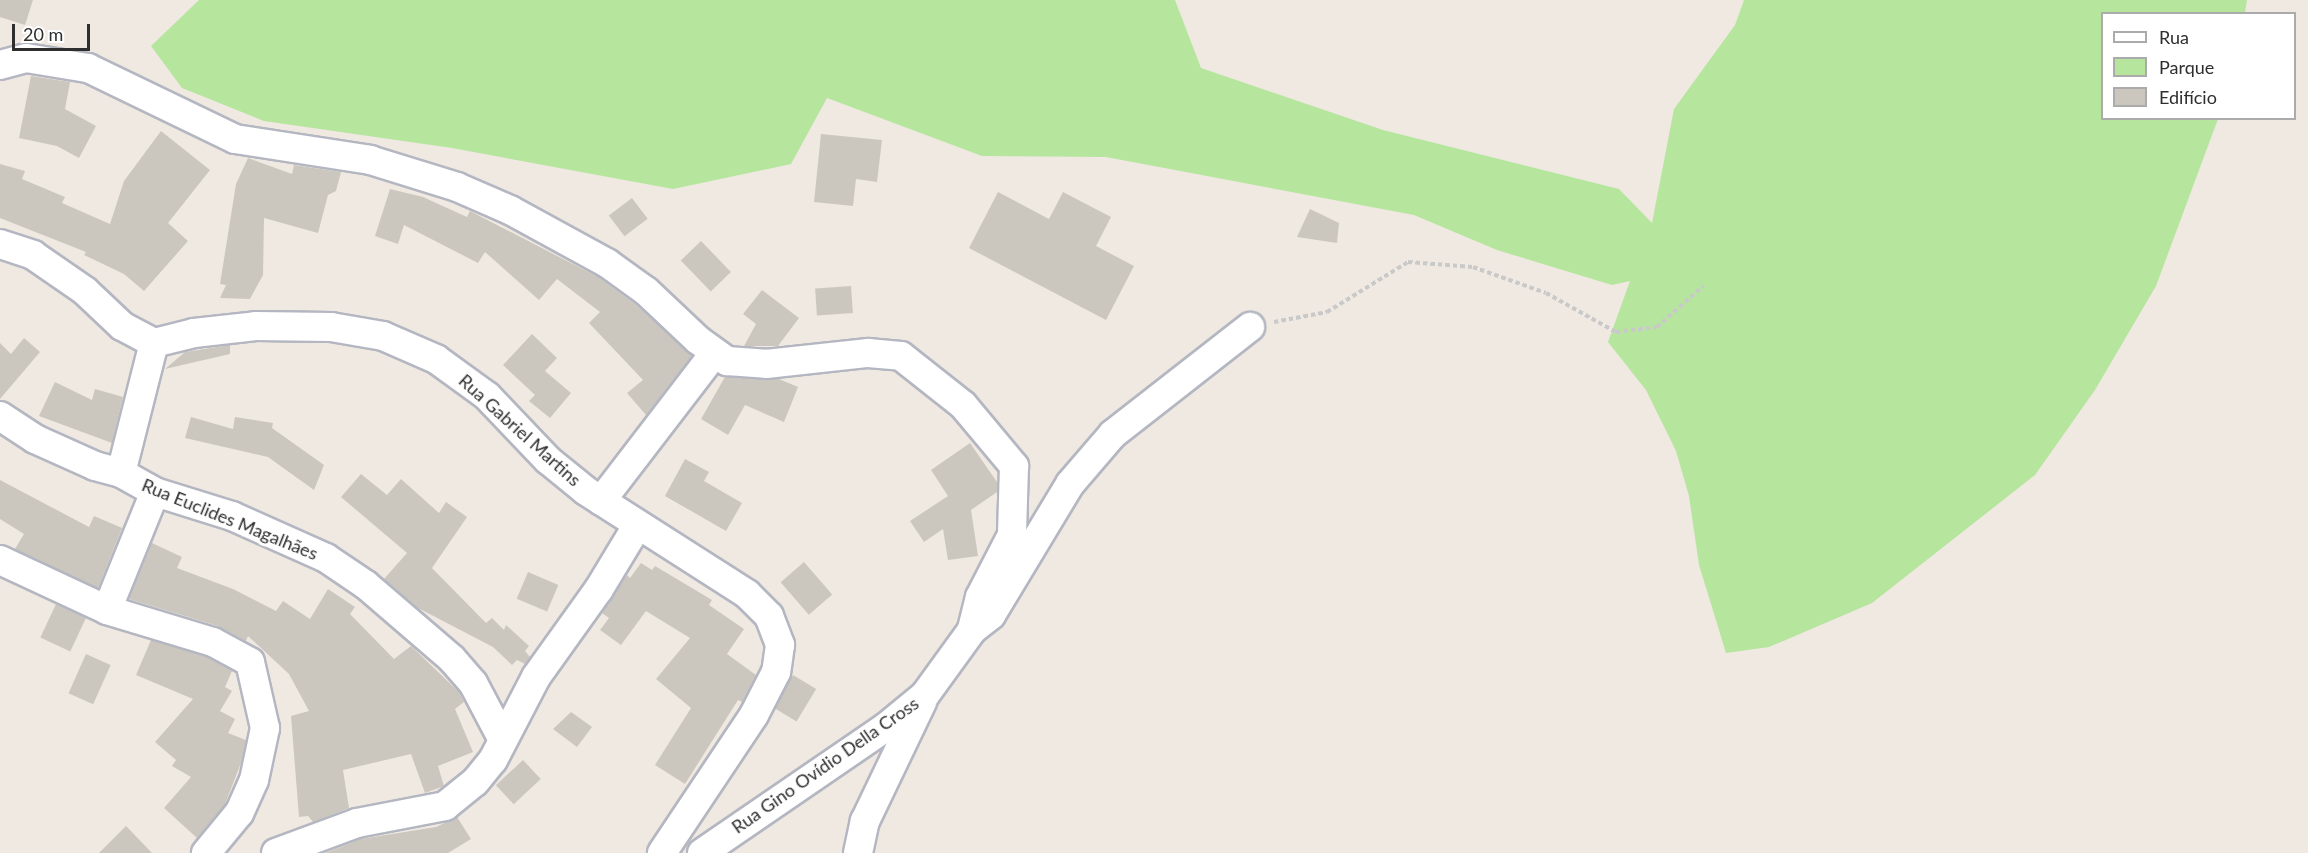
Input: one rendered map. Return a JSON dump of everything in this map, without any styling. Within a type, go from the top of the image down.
[{"type":"street","points":[[0,65],[26,58],[88,68],[235,139],[370,160],[457,187],[510,210],[607,263],[646,291],[714,354],[727,361],[753,365],[868,353],[901,356],[963,405],[1014,466],[1016,491],[1012,535],[980,597],[972,630]]},
{"type":"street","points":[[0,244],[33,255],[85,291],[122,326],[154,343],[121,473]]},
{"type":"street","name":"Rua Gabriel Martins","points":[[154,343],[194,333],[256,326],[331,327],[383,336],[436,359],[463,377],[548,460],[601,501],[747,594],[769,616],[780,645],[776,672],[754,715],[662,853]]},
{"type":"street","name":"Rua Gino Ovídio Della Cross","points":[[702,853],[886,727],[925,695],[972,630],[991,615],[1070,484],[1113,434],[1250,327]]},
{"type":"street","points":[[601,501],[714,354]]},
{"type":"street","name":"Rua Euclides Magalhães","points":[[0,416],[35,439],[94,466],[121,473],[155,492],[221,512],[288,538],[366,585],[452,659],[473,683],[502,740]]},
{"type":"street","points":[[107,610],[155,492]]},
{"type":"street","points":[[276,853],[357,823],[445,806],[475,782],[502,740],[536,677],[599,589],[637,526]]},
{"type":"street","points":[[0,560],[107,610],[213,642],[250,662],[265,728],[258,760],[239,813],[206,853]]},
{"type":"street","points":[[858,853],[865,821],[925,695]]},
{"type":"path","points":[[1250,327],[1327,312],[1408,262],[1473,267],[1546,293],[1616,332],[1657,327],[1703,286]]},
{"type":"green space","points":[[199,0],[1175,0],[1201,68],[1383,130],[1619,189],[1652,223],[1674,109],[1735,25],[1744,0],[2247,0],[2245,12],[2101,12],[2101,120],[2218,120],[2156,286],[2095,390],[2035,475],[1872,603],[1769,647],[1726,653],[1699,565],[1689,496],[1676,451],[1646,390],[1608,342],[1630,281],[1612,285],[1497,250],[1414,215],[1106,157],[982,156],[827,98],[791,164],[673,189],[452,148],[264,121],[182,88],[151,46]]},
{"type":"building","points":[[0,0],[33,0],[25,25],[0,17]]},
{"type":"building","points":[[31,76],[70,82],[65,109],[96,126],[79,158],[57,146],[19,138]]},
{"type":"building","points":[[161,131],[210,170],[168,223],[188,241],[144,291],[124,274],[84,255],[86,252],[0,218],[0,164],[25,171],[22,179],[65,197],[62,203],[110,224],[124,181]]},
{"type":"building","points":[[821,134],[882,140],[877,182],[856,179],[853,206],[814,202]]},
{"type":"building","points":[[248,158],[292,174],[294,165],[341,172],[336,191],[328,195],[318,233],[264,218],[263,275],[250,299],[220,298],[226,285],[220,284],[236,184]]},
{"type":"building","points":[[390,189],[423,197],[467,217],[470,211],[598,277],[635,304],[692,356],[646,415],[627,393],[643,380],[589,323],[600,312],[557,279],[539,300],[485,252],[478,263],[404,225],[398,244],[375,236]]},
{"type":"building","points":[[998,192],[1049,219],[1063,192],[1111,217],[1096,246],[1134,266],[1106,320],[969,248]]},
{"type":"building","points":[[632,198],[648,219],[624,236],[609,215]]},
{"type":"building","points":[[1310,209],[1339,223],[1337,243],[1297,237]]},
{"type":"building","points":[[701,241],[731,272],[711,291],[681,260]]},
{"type":"building","points":[[851,286],[853,313],[817,315],[815,289]]},
{"type":"building","points":[[762,290],[799,318],[778,346],[744,346],[756,324],[743,314]]},
{"type":"building","points":[[532,334],[557,358],[545,371],[571,393],[550,418],[529,401],[535,395],[503,365]]},
{"type":"building","points":[[24,338],[40,352],[0,399],[0,343],[11,354]]},
{"type":"building","points":[[230,345],[230,354],[165,369],[185,352]]},
{"type":"building","points":[[725,377],[779,379],[798,387],[784,422],[745,405],[728,435],[701,419]]},
{"type":"building","points":[[55,382],[92,400],[95,389],[123,397],[112,443],[39,416]]},
{"type":"building","points":[[191,417],[233,429],[235,417],[273,423],[272,428],[324,465],[314,490],[268,457],[185,438]]},
{"type":"building","points":[[970,443],[997,482],[997,492],[971,510],[978,556],[948,560],[943,529],[924,542],[910,521],[948,496],[931,470]]},
{"type":"building","points":[[685,459],[709,472],[704,481],[742,503],[726,531],[665,496]]},
{"type":"building","points":[[361,474],[387,495],[401,479],[439,513],[446,502],[467,517],[432,568],[486,623],[492,618],[504,630],[506,625],[529,646],[525,651],[530,657],[525,664],[517,660],[512,665],[493,647],[418,608],[384,579],[407,553],[341,497]]},
{"type":"building","points":[[0,480],[89,527],[94,516],[122,528],[98,588],[15,549],[24,534],[0,519]]},
{"type":"building","points":[[152,543],[182,557],[177,568],[233,589],[276,611],[283,601],[310,619],[328,589],[355,607],[350,614],[394,659],[411,646],[459,692],[464,702],[455,709],[473,752],[438,766],[444,786],[425,793],[411,754],[343,770],[349,808],[313,822],[308,816],[299,817],[291,716],[309,711],[289,674],[248,636],[246,641],[218,626],[129,599]]},
{"type":"building","points":[[804,562],[832,594],[809,615],[781,582]]},
{"type":"building","points":[[641,563],[652,570],[655,566],[712,600],[709,605],[744,629],[727,654],[756,675],[742,702],[738,700],[685,784],[655,765],[691,708],[656,679],[690,638],[646,611],[621,645],[600,630],[609,618],[602,613],[627,575],[630,578]]},
{"type":"building","points":[[528,572],[558,585],[547,612],[517,599]]},
{"type":"building","points":[[56,604],[86,618],[70,651],[40,638]]},
{"type":"building","points":[[151,640],[207,657],[232,671],[225,687],[232,691],[220,711],[235,719],[228,733],[246,740],[241,763],[225,804],[197,838],[164,808],[191,777],[172,766],[176,760],[155,742],[193,699],[136,675]]},
{"type":"building","points":[[86,654],[111,665],[93,704],[69,693]]},
{"type":"building","points":[[793,675],[816,689],[797,721],[773,708]]},
{"type":"building","points":[[571,712],[592,727],[577,747],[553,729]]},
{"type":"building","points":[[523,760],[541,779],[514,804],[496,785]]},
{"type":"building","points":[[457,817],[471,839],[448,853],[325,853],[361,839],[436,827]]},
{"type":"building","points":[[126,826],[152,853],[99,853]]}]
